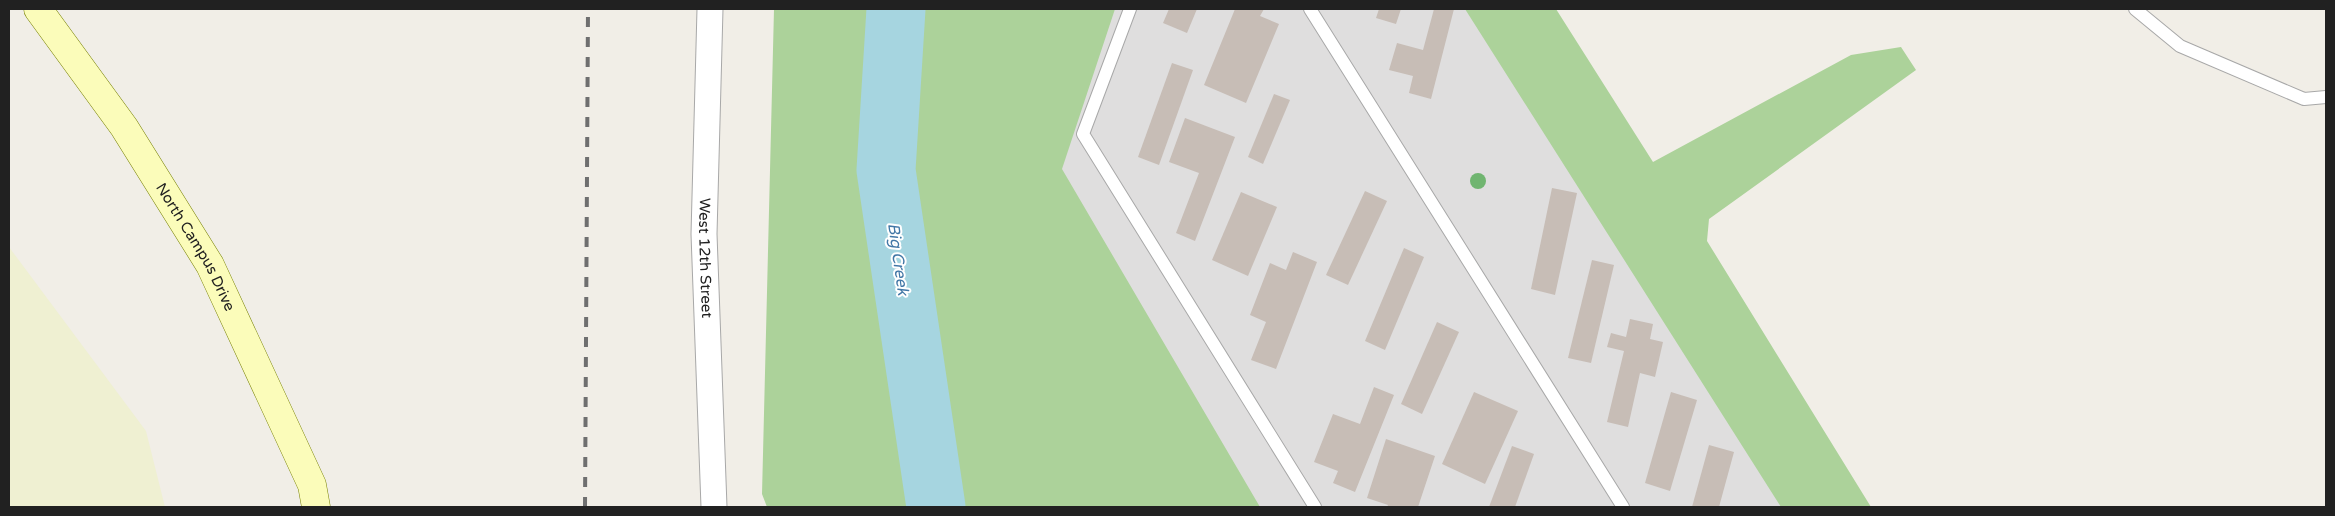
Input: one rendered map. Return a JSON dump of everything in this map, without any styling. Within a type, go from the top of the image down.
[{"type":"main road","name":"North Campus Drive","points":[[38,9],[124,127],[210,265],[312,485],[316,507]]},
{"type":"street","name":"West 12th Street","points":[[710,9],[704,234],[714,507]]},
{"type":"lane","points":[[1130,9],[1083,134],[1315,507]]},
{"type":"lane","points":[[1310,9],[1623,507]]},
{"type":"lane","points":[[2135,9],[2180,46],[2304,98],[2326,97]]},
{"type":"shaded area","points":[[1047,9],[1498,9],[1808,507],[1164,507],[977,192]]},
{"type":"green space","points":[[774,9],[1115,9],[1062,169],[1260,507],[767,507],[762,494]]},
{"type":"green space","points":[[1465,9],[1556,9],[1653,162],[1851,55],[1901,47],[1916,70],[1709,219],[1707,241],[1871,507],[1781,507]]},
{"type":"green space","points":[[9,247],[146,431],[165,507],[9,507]]},
{"type":"building","points":[[1169,9],[1197,9],[1187,33],[1163,23]]},
{"type":"building","points":[[1235,9],[1264,9],[1260,16],[1279,24],[1246,103],[1204,85]]},
{"type":"building","points":[[1379,9],[1401,9],[1396,24],[1376,18]]},
{"type":"building","points":[[1434,9],[1454,9],[1431,99],[1409,93],[1413,76],[1389,70],[1397,43],[1423,50]]},
{"type":"building","points":[[1172,63],[1193,70],[1159,165],[1138,157]]},
{"type":"building","points":[[1274,94],[1290,100],[1263,164],[1248,157]]},
{"type":"building","points":[[1185,118],[1235,137],[1195,241],[1176,233],[1199,173],[1169,162]]},
{"type":"building","points":[[1552,188],[1577,193],[1555,295],[1531,289]]},
{"type":"building","points":[[1365,191],[1387,201],[1348,285],[1326,275]]},
{"type":"building","points":[[1241,192],[1277,207],[1248,276],[1212,260]]},
{"type":"building","points":[[1404,248],[1424,257],[1385,350],[1365,341]]},
{"type":"building","points":[[1293,252],[1317,262],[1276,369],[1251,360],[1266,322],[1250,315],[1270,263],[1286,270]]},
{"type":"building","points":[[1592,260],[1614,265],[1591,363],[1568,358]]},
{"type":"building","points":[[1630,319],[1653,324],[1650,339],[1663,342],[1655,377],[1640,373],[1628,427],[1607,422],[1624,351],[1607,347],[1611,333],[1626,337]]},
{"type":"building","points":[[1437,322],[1459,332],[1422,414],[1401,404]]},
{"type":"building","points":[[1374,387],[1394,395],[1355,492],[1333,483],[1338,471],[1314,462],[1333,414],[1360,424]]},
{"type":"building","points":[[1474,392],[1518,411],[1485,484],[1442,464]]},
{"type":"building","points":[[1671,392],[1697,400],[1670,491],[1645,483]]},
{"type":"building","points":[[1386,439],[1435,456],[1418,507],[1387,507],[1388,505],[1367,498]]},
{"type":"building","points":[[1709,445],[1734,452],[1719,507],[1692,507]]},
{"type":"building","points":[[1512,446],[1534,454],[1515,507],[1489,507]]},
{"type":"waterway","name":"Big Creek","points":[[896,9],[886,170],[936,507]]},
{"type":"railway","points":[[585,507],[588,9]]}]
